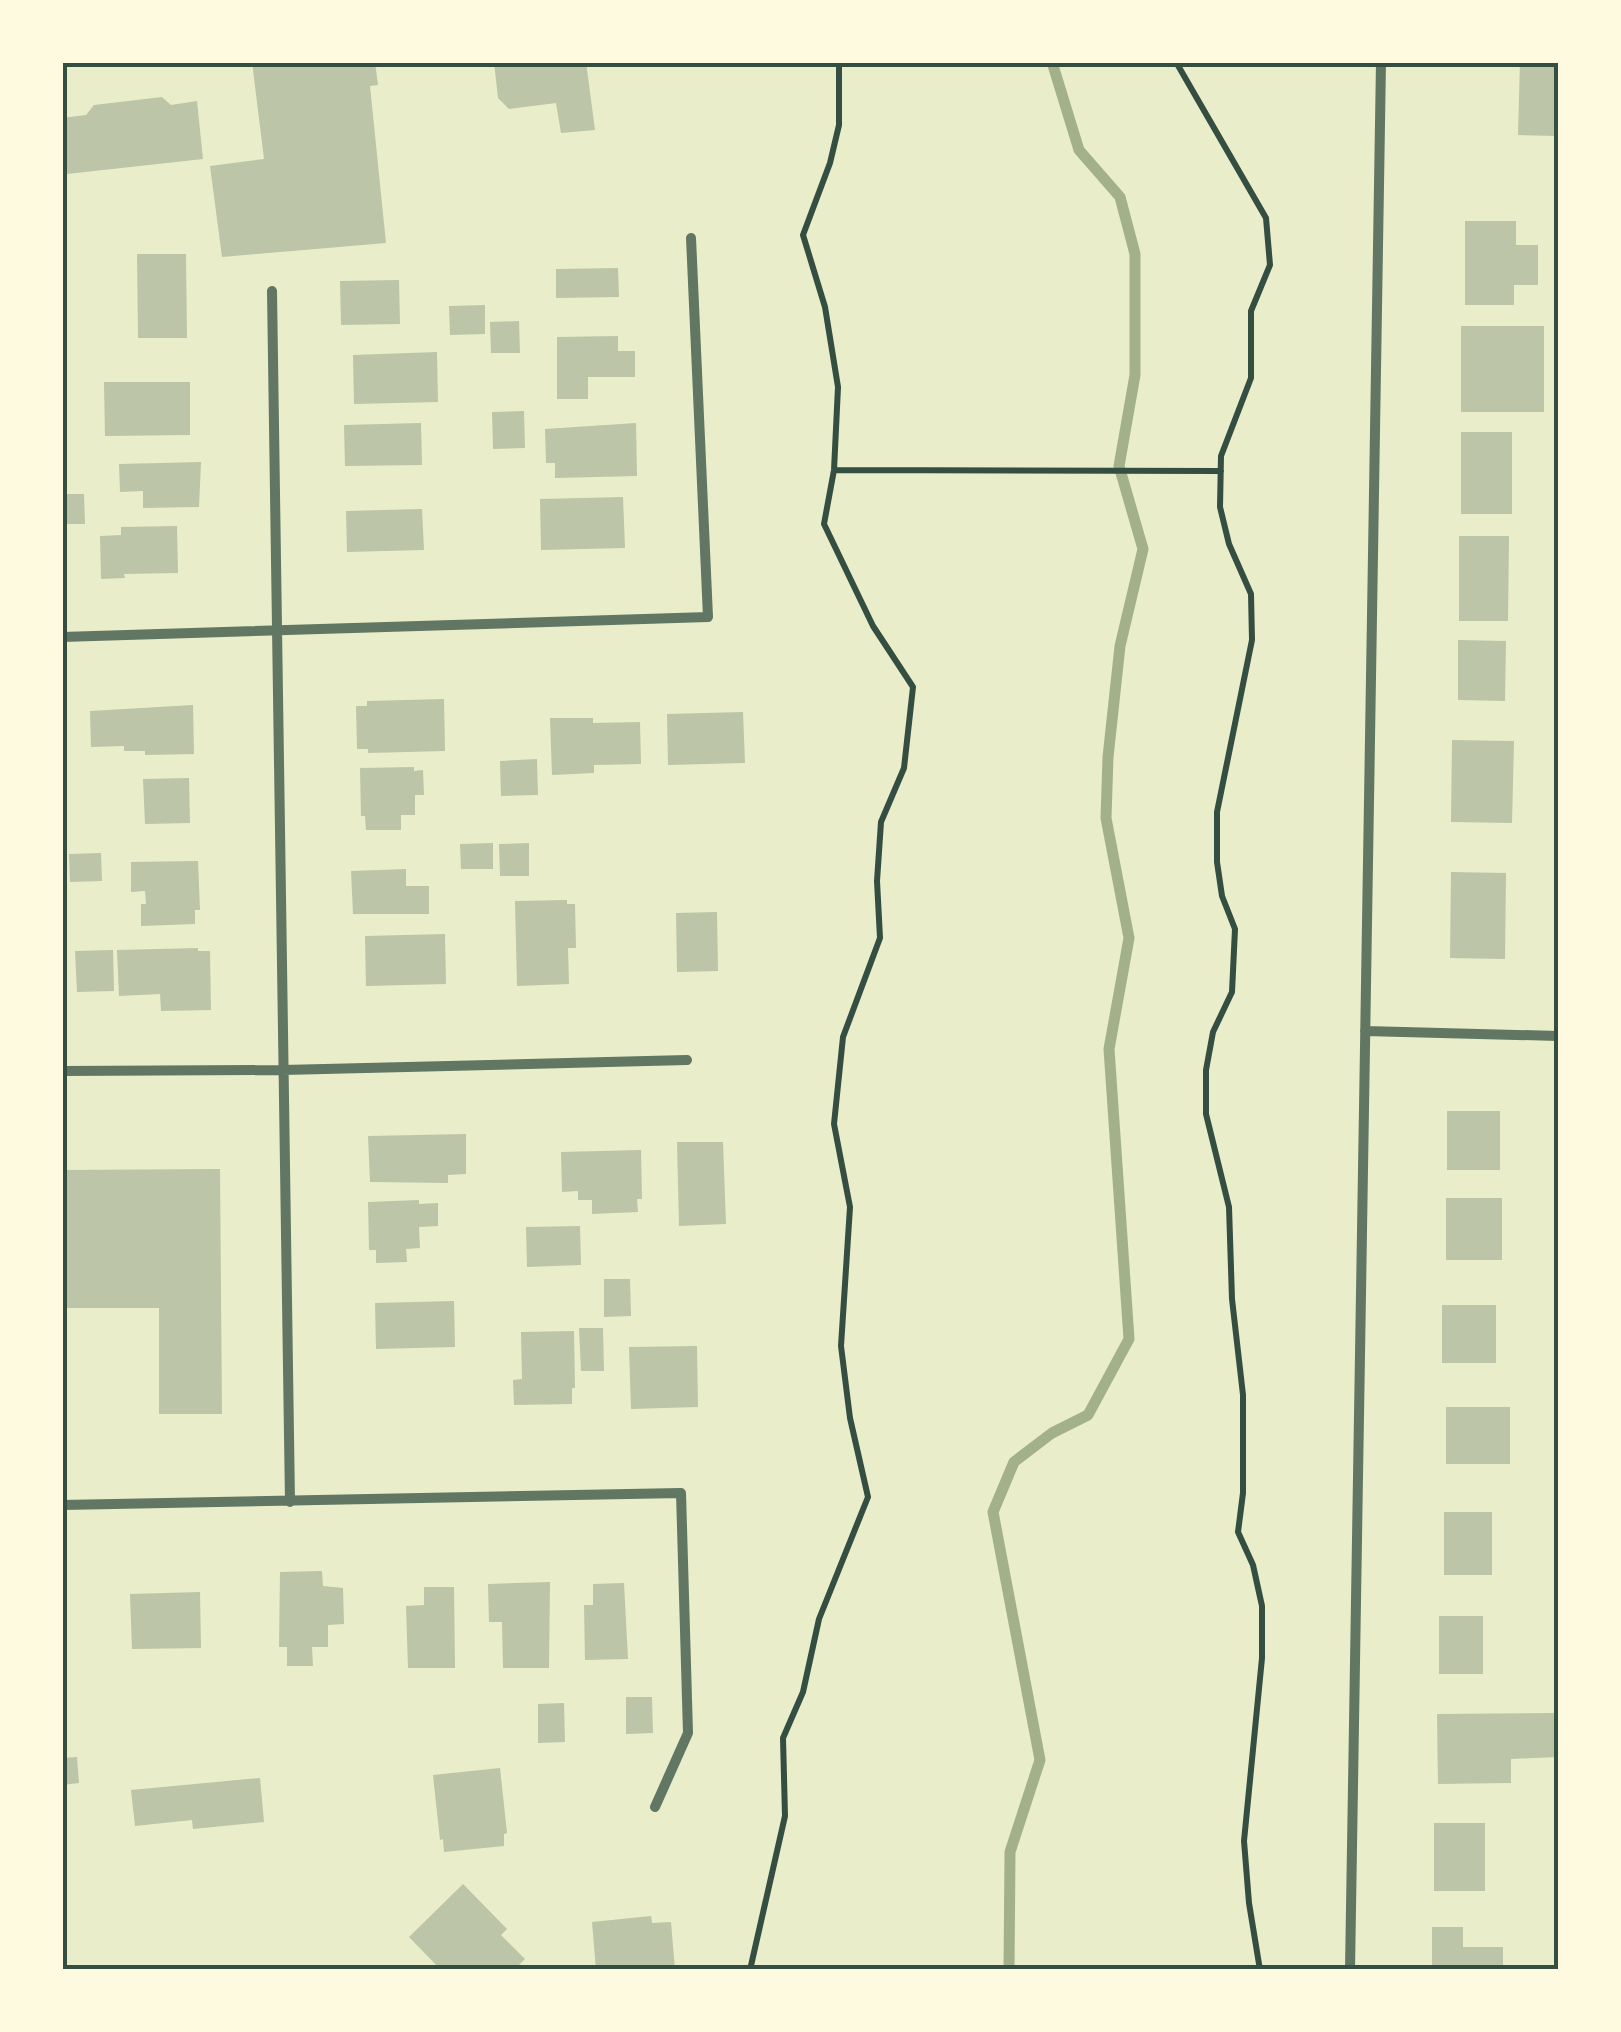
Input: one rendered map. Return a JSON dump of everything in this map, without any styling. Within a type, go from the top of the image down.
[{"type":"street","points":[[1350,1970],[1381,62]]},
{"type":"street","points":[[62,637],[708,617],[691,238]]},
{"type":"street","points":[[272,292],[290,1502]]},
{"type":"street","points":[[1365,1031],[1558,1036]]},
{"type":"street","points":[[62,1071],[687,1060]]},
{"type":"street","points":[[62,1505],[682,1493],[688,1733],[655,1807]]},
{"type":"path","points":[[750,1970],[785,1816],[783,1738],[803,1692],[819,1619],[868,1497],[850,1418],[840,1346],[850,1206],[834,1124],[844,1037],[880,938],[877,881],[882,822],[904,768],[913,687],[873,626],[824,524],[839,470],[838,387],[825,307],[803,235],[830,163],[839,125],[839,62]]},
{"type":"path","points":[[1176,62],[1266,218],[1270,265],[1251,311],[1251,378],[1217,472],[1229,544],[1251,594],[1252,640],[1228,773],[1217,812],[1222,896],[1235,929],[1232,992],[1213,1032],[1206,1070],[1206,1114],[1229,1206],[1232,1300],[1243,1396],[1243,1493],[1238,1532],[1253,1565],[1262,1606],[1262,1658],[1244,1841],[1260,1970]]},
{"type":"path","points":[[839,470],[1217,472]]},
{"type":"building","points":[[252,62],[375,62],[378,85],[370,86],[386,243],[222,257],[210,166],[264,159]]},
{"type":"building","points":[[494,62],[586,62],[595,130],[561,133],[556,103],[509,109],[498,98]]},
{"type":"building","points":[[1520,62],[1558,62],[1558,136],[1518,135]]},
{"type":"building","points":[[162,97],[171,105],[197,101],[203,159],[67,174],[62,118],[86,115],[94,105]]},
{"type":"building","points":[[1465,221],[1516,221],[1516,245],[1538,245],[1538,285],[1514,285],[1514,305],[1465,305]]},
{"type":"building","points":[[137,254],[186,254],[187,338],[138,338]]},
{"type":"building","points":[[618,268],[619,297],[556,298],[556,269]]},
{"type":"building","points":[[399,280],[400,324],[341,325],[340,281]]},
{"type":"building","points":[[485,305],[485,334],[450,335],[449,306]]},
{"type":"building","points":[[519,321],[520,353],[491,353],[490,322]]},
{"type":"building","points":[[1461,326],[1544,326],[1544,412],[1461,412]]},
{"type":"building","points":[[618,336],[618,351],[635,351],[635,377],[588,377],[588,399],[557,399],[557,337]]},
{"type":"building","points":[[437,352],[438,402],[354,404],[353,355]]},
{"type":"building","points":[[104,382],[190,382],[190,435],[105,436]]},
{"type":"building","points":[[524,411],[525,448],[493,449],[492,412]]},
{"type":"building","points":[[421,423],[422,465],[345,466],[344,425]]},
{"type":"building","points":[[636,423],[637,476],[555,478],[555,463],[546,463],[545,429]]},
{"type":"building","points":[[1461,432],[1512,432],[1512,514],[1461,514]]},
{"type":"building","points":[[201,462],[199,507],[143,508],[143,491],[120,492],[119,464]]},
{"type":"building","points":[[62,494],[84,494],[85,524],[62,524]]},
{"type":"building","points":[[623,497],[625,548],[541,550],[540,499]]},
{"type":"building","points":[[422,509],[424,550],[347,552],[346,511]]},
{"type":"building","points":[[177,526],[178,573],[124,574],[125,578],[101,579],[100,536],[121,535],[121,527]]},
{"type":"building","points":[[1459,536],[1509,536],[1508,621],[1459,621]]},
{"type":"building","points":[[1458,640],[1506,641],[1505,701],[1458,700]]},
{"type":"building","points":[[444,699],[445,751],[368,753],[368,749],[357,749],[356,706],[367,706],[367,701]]},
{"type":"building","points":[[193,705],[194,754],[145,755],[145,751],[124,751],[124,746],[91,747],[90,711]]},
{"type":"building","points":[[743,712],[745,763],[668,765],[667,714]]},
{"type":"building","points":[[550,718],[593,718],[593,723],[640,722],[641,764],[594,765],[594,773],[552,775]]},
{"type":"building","points":[[1452,740],[1514,741],[1512,823],[1451,822]]},
{"type":"building","points":[[537,759],[538,795],[501,796],[500,761]]},
{"type":"building","points":[[414,767],[414,771],[423,770],[424,795],[415,795],[415,815],[401,815],[401,830],[366,830],[365,816],[361,816],[360,768]]},
{"type":"building","points":[[189,778],[190,823],[145,824],[143,779]]},
{"type":"building","points":[[493,843],[493,869],[461,869],[460,844]]},
{"type":"building","points":[[529,843],[529,876],[500,876],[499,844]]},
{"type":"building","points":[[101,853],[102,881],[70,882],[69,854]]},
{"type":"building","points":[[198,861],[200,910],[195,910],[195,924],[141,926],[145,891],[131,892],[131,862]]},
{"type":"building","points":[[406,869],[406,886],[429,886],[429,914],[353,914],[351,871]]},
{"type":"building","points":[[1451,872],[1506,873],[1505,959],[1450,958]]},
{"type":"building","points":[[567,900],[567,904],[575,904],[576,948],[568,948],[569,984],[517,986],[515,901]]},
{"type":"building","points":[[717,912],[718,971],[677,972],[676,913]]},
{"type":"building","points":[[445,934],[446,984],[366,986],[365,936]]},
{"type":"building","points":[[113,950],[114,991],[77,992],[75,951]]},
{"type":"building","points":[[117,950],[210,951],[211,1010],[161,1011],[160,994],[119,996]]},
{"type":"building","points":[[1447,1111],[1500,1111],[1500,1170],[1447,1170]]},
{"type":"building","points":[[466,1134],[466,1174],[448,1175],[448,1183],[370,1182],[368,1136]]},
{"type":"building","points":[[677,1142],[723,1142],[726,1224],[679,1226]]},
{"type":"building","points":[[641,1150],[642,1199],[637,1199],[638,1212],[592,1214],[592,1200],[578,1200],[578,1191],[562,1192],[561,1152]]},
{"type":"building","points":[[220,1169],[222,1414],[159,1414],[159,1308],[62,1308],[62,1170]]},
{"type":"building","points":[[1446,1198],[1502,1198],[1502,1260],[1446,1260]]},
{"type":"building","points":[[419,1200],[419,1204],[438,1203],[438,1226],[419,1227],[420,1248],[406,1249],[407,1262],[376,1263],[376,1250],[369,1250],[368,1202]]},
{"type":"building","points":[[580,1226],[581,1265],[527,1267],[526,1227]]},
{"type":"building","points":[[604,1279],[630,1279],[631,1316],[604,1317]]},
{"type":"building","points":[[454,1301],[455,1347],[376,1349],[375,1303]]},
{"type":"building","points":[[1442,1305],[1496,1305],[1496,1363],[1442,1363]]},
{"type":"building","points":[[579,1328],[603,1328],[604,1371],[581,1371]]},
{"type":"building","points":[[574,1331],[572,1404],[514,1405],[513,1380],[522,1379],[521,1332]]},
{"type":"building","points":[[697,1346],[698,1407],[631,1409],[629,1347]]},
{"type":"building","points":[[1446,1407],[1510,1407],[1510,1464],[1446,1464]]},
{"type":"building","points":[[1444,1512],[1492,1512],[1492,1575],[1444,1575]]},
{"type":"building","points":[[322,1571],[323,1586],[343,1588],[344,1624],[328,1625],[328,1647],[312,1647],[313,1666],[287,1666],[287,1647],[279,1647],[280,1572]]},
{"type":"building","points":[[550,1582],[549,1668],[503,1668],[502,1622],[489,1622],[488,1584]]},
{"type":"building","points":[[624,1583],[628,1659],[585,1660],[584,1605],[593,1605],[593,1584]]},
{"type":"building","points":[[424,1587],[454,1587],[455,1668],[408,1668],[406,1606],[424,1605]]},
{"type":"building","points":[[200,1592],[201,1648],[132,1649],[130,1594]]},
{"type":"building","points":[[1439,1616],[1483,1616],[1483,1674],[1439,1674]]},
{"type":"building","points":[[626,1697],[652,1697],[653,1733],[626,1734]]},
{"type":"building","points":[[564,1703],[565,1742],[538,1743],[538,1704]]},
{"type":"building","points":[[1558,1713],[1558,1757],[1511,1759],[1511,1783],[1438,1784],[1437,1714]]},
{"type":"building","points":[[77,1757],[79,1783],[62,1785],[62,1758]]},
{"type":"building","points":[[500,1768],[507,1833],[504,1846],[444,1852],[433,1775]]},
{"type":"building","points":[[260,1778],[264,1822],[193,1829],[192,1820],[135,1826],[131,1790]]},
{"type":"building","points":[[1434,1823],[1485,1823],[1485,1891],[1434,1891]]},
{"type":"building","points":[[463,1884],[507,1929],[501,1935],[525,1959],[514,1970],[441,1970],[409,1937]]},
{"type":"building","points":[[651,1916],[652,1923],[671,1922],[675,1970],[596,1970],[592,1922]]},
{"type":"building","points":[[1432,1927],[1463,1927],[1463,1947],[1503,1947],[1503,1970],[1432,1970]]},
{"type":"waterway","points":[[1009,1970],[1010,1852],[1040,1760],[993,1512],[1014,1462],[1052,1433],[1088,1415],[1129,1339],[1109,1049],[1129,938],[1106,818],[1120,646],[1143,549],[1119,466],[1135,375],[1135,254],[1120,197],[1079,150],[1052,62]]}]
